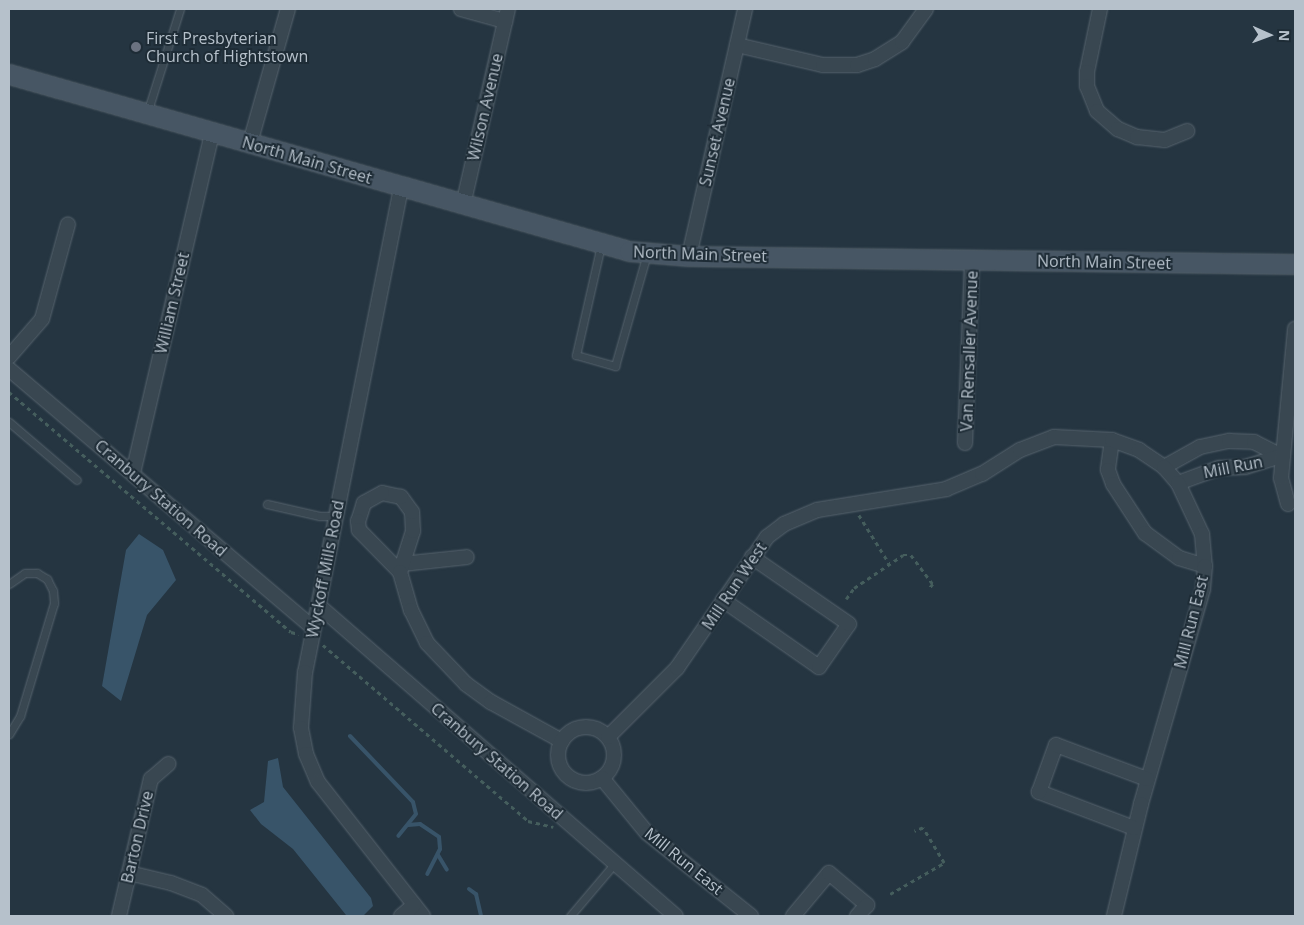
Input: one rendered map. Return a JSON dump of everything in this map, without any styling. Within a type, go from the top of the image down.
[{"type":"street","points":[[250,143],[288,9]]},
{"type":"street","points":[[461,9],[506,15]]},
{"type":"street","name":"Sunset Avenue","points":[[689,256],[745,9]]},
{"type":"street","points":[[737,45],[823,65],[857,65],[875,59],[902,42],[926,9]]},
{"type":"street","points":[[1100,9],[1087,72],[1087,86],[1097,111],[1118,129],[1137,137],[1166,140],[1187,131]]},
{"type":"street","name":"Wilson Avenue","points":[[463,205],[506,15]]},
{"type":"street","name":"North Main Street","points":[[9,74],[601,245],[647,254],[1295,264]]},
{"type":"street","name":"William Street","points":[[132,473],[212,132]]},
{"type":"street","name":"Wyckoff Mills Road","points":[[402,188],[335,516],[313,628],[301,702],[306,754],[318,782],[338,811],[423,916]]},
{"type":"street","points":[[9,357],[42,319],[68,224]]},
{"type":"street","name":"Van Rensaller Avenue","points":[[965,443],[972,259]]},
{"type":"street","points":[[1288,504],[1281,478],[1282,456],[1290,405],[1295,329]]},
{"type":"street","name":"Cranbury Station Road","points":[[9,369],[313,628]]},
{"type":"street","points":[[1290,405],[1295,391]]},
{"type":"street","name":"Mill Run East","points":[[1035,443],[1054,438],[1080,436],[1112,440],[1139,450],[1164,467],[1178,483],[1202,534],[1205,566],[1197,612],[1147,779],[1114,916]]},
{"type":"street","points":[[1112,440],[1108,470],[1113,484],[1145,533],[1179,558],[1205,566]]},
{"type":"street","name":"Mill Run","points":[[1164,467],[1191,450],[1229,441],[1254,442],[1282,456]]},
{"type":"street","name":"Mill Run West","points":[[608,737],[677,668],[767,537],[799,516],[856,504],[928,493],[959,484],[1035,443]]},
{"type":"street","name":"Mill Run","points":[[1178,483],[1219,468],[1245,467],[1282,456]]},
{"type":"street","points":[[466,557],[401,568],[363,538],[358,520],[364,503],[382,493],[392,494],[408,504],[414,520],[401,568],[420,630],[446,666],[491,702],[562,741]]},
{"type":"street","points":[[335,516],[358,520]]},
{"type":"street","points":[[723,600],[820,667],[849,624],[752,557]]},
{"type":"street","name":"Cranbury Station Road","points":[[318,605],[676,916]]},
{"type":"street","points":[[581,727],[596,728],[608,737],[614,754],[613,763],[602,778],[586,782],[571,778],[559,757],[562,741],[581,727]]},
{"type":"street","points":[[1134,828],[1038,792],[1056,745],[1147,779]]},
{"type":"street","name":"Barton Drive","points":[[119,916],[151,779],[168,764]]},
{"type":"street","name":"Mill Run East","points":[[602,778],[647,833],[751,916]]},
{"type":"street","points":[[129,873],[171,883],[202,895],[226,916]]},
{"type":"street","points":[[793,916],[829,873],[867,905],[857,916]]},
{"type":"street","points":[[401,916],[414,905]]},
{"type":"lane","points":[[147,114],[180,9]]},
{"type":"lane","points":[[601,245],[576,355],[615,366],[647,254]]},
{"type":"lane","points":[[9,422],[77,480]]},
{"type":"lane","points":[[267,504],[320,516],[335,516]]},
{"type":"lane","points":[[9,584],[25,573],[37,573],[47,579],[53,591],[54,603],[20,716],[9,734]]},
{"type":"lane","points":[[570,916],[615,863]]},
{"type":"path","points":[[9,392],[291,632],[299,634]]},
{"type":"path","points":[[856,504],[861,521],[889,564]]},
{"type":"path","points":[[846,599],[854,588],[903,555],[912,554],[933,584],[930,588]]},
{"type":"path","points":[[321,644],[528,822],[554,827],[561,833]]},
{"type":"path","points":[[890,894],[944,863],[923,828],[915,831]]},
{"type":"water","points":[[139,534],[163,550],[176,580],[147,615],[121,701],[102,686],[126,550]]},
{"type":"water","points":[[278,758],[283,787],[371,898],[373,906],[363,916],[346,915],[293,849],[261,824],[250,810],[264,802],[268,761]]},
{"type":"waterway","points":[[350,736],[413,802],[416,814],[398,836]]},
{"type":"waterway","points":[[408,825],[420,824],[439,837],[440,849],[427,874]]},
{"type":"waterway","points":[[438,855],[447,870]]},
{"type":"waterway","points":[[469,889],[476,894],[481,916]]},
{"type":"place","name":"First Presbyterian Church of Hightstown","points":[[136,47]]}]
